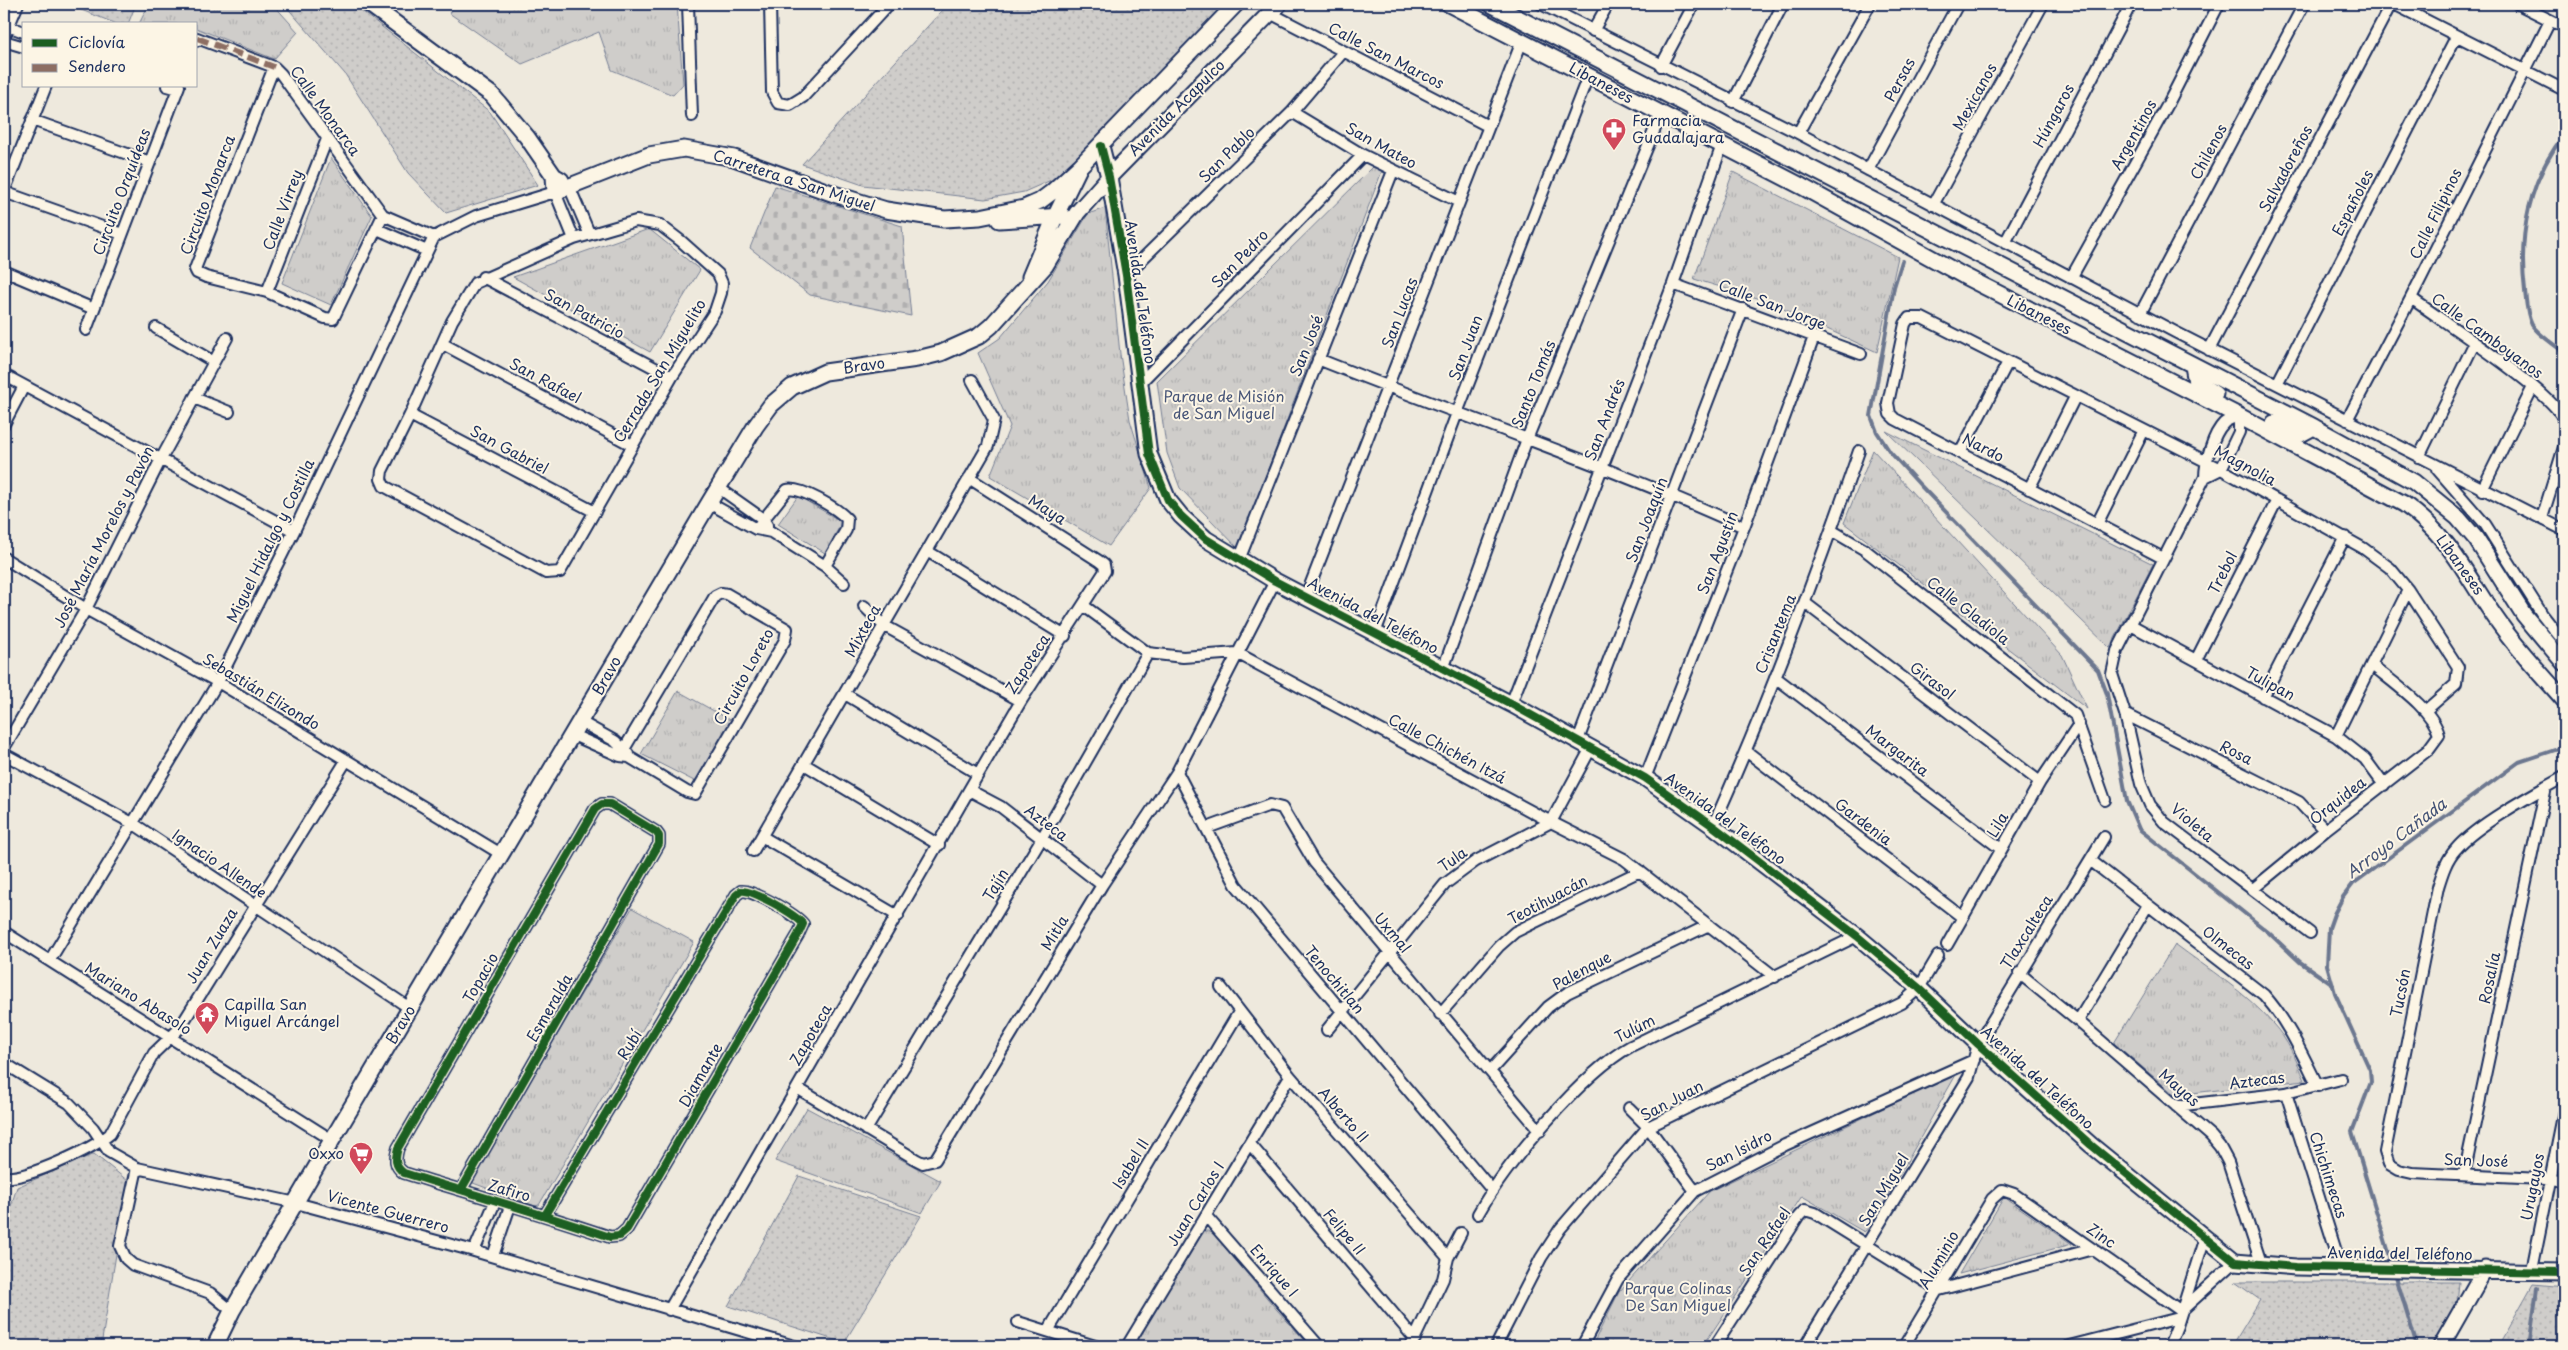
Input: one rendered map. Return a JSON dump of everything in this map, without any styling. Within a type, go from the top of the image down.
[{"type":"main road","points":[[369,4],[492,95],[527,137],[554,176],[570,186]]},
{"type":"main road","name":"Avenida Acapulco","points":[[1055,217],[1080,166],[1236,4]]},
{"type":"main road","name":"Libaneses","points":[[1449,4],[1801,186],[1964,276],[2239,416],[2396,500],[2421,516],[2457,556],[2504,631],[2564,700]]},
{"type":"main road","name":"Libaneses","points":[[1492,4],[2193,366],[2314,426],[2414,482],[2458,518],[2480,545],[2524,615],[2564,663]]},
{"type":"main road","name":"Avenida Acapulco","points":[[1078,213],[1109,177],[1275,8]]},
{"type":"main road","name":"Avenida del Teléfono","points":[[1101,146],[1109,177],[1126,275],[1149,454],[1168,500],[1181,516],[1206,539],[1275,581],[1511,704],[1645,778],[1713,826],[1857,936],[1919,988],[1978,1044],[2091,1145],[2235,1262],[2262,1266],[2564,1272]]},
{"type":"main road","name":"Carretera a San Miguel","points":[[555,192],[649,155],[684,149],[734,158],[834,194],[886,210],[944,219],[980,217],[1024,208],[1040,201],[1080,166]]},
{"type":"main road","points":[[554,176],[555,192]]},
{"type":"main road","name":"Carretera a San Miguel","points":[[980,217],[995,221],[1055,217],[1078,213]]},
{"type":"main road","name":"Bravo","points":[[296,1203],[709,503],[771,405],[792,387],[824,372],[916,359],[959,346],[979,336],[991,326],[1045,266],[1078,213]]},
{"type":"main road","name":"Bravo","points":[[1028,283],[1055,217]]},
{"type":"main road","points":[[2193,366],[2196,382],[2201,387],[2239,406],[2239,416],[2251,412],[2294,433],[2307,432],[2314,426]]},
{"type":"main road","points":[[215,1346],[232,1311],[296,1203]]},
{"type":"main road","points":[[2441,1346],[2485,1269]]},
{"type":"street","points":[[18,4],[4,39],[22,47]]},
{"type":"street","points":[[688,4],[692,116]]},
{"type":"street","points":[[770,4],[772,92],[778,103],[790,105],[804,98],[889,4]]},
{"type":"street","points":[[1541,4],[1661,66],[1798,133],[2209,350],[2564,530]]},
{"type":"street","points":[[1593,31],[1608,4]]},
{"type":"street","points":[[1661,66],[1694,4]]},
{"type":"street","points":[[1733,102],[1783,4]]},
{"type":"street","points":[[1798,133],[1870,4]]},
{"type":"street","name":"Persas","points":[[1868,170],[1958,4]]},
{"type":"street","name":"Mexicanos","points":[[1933,205],[2043,4]]},
{"type":"street","name":"Húngaros","points":[[2005,243],[2131,4]]},
{"type":"street","name":"Argentinos","points":[[2071,278],[2168,104],[2219,4]]},
{"type":"street","name":"Chilenos","points":[[2140,314],[2304,4]]},
{"type":"street","points":[[2392,4],[2564,90]]},
{"type":"street","name":"Salvadoreños","points":[[2209,350],[2392,4]]},
{"type":"street","points":[[2518,4],[2564,27]]},
{"type":"street","name":"Calle San Marcos","points":[[1275,8],[1343,52],[1488,126]]},
{"type":"street","name":"Calle Filipinos","points":[[2347,420],[2411,298],[2550,21]]},
{"type":"street","points":[[8,26],[22,31]]},
{"type":"street","name":"Españoles","points":[[2277,384],[2456,36]]},
{"type":"street","name":"Calle Monarca","points":[[198,39],[274,68],[289,82],[327,139],[383,215]]},
{"type":"street","name":"San Lucas","points":[[1306,596],[1522,41]]},
{"type":"street","name":"San Pablo","points":[[1126,275],[1292,112],[1343,52]]},
{"type":"street","name":"Circuito Monarca","points":[[274,68],[195,270],[206,277],[267,292],[324,318],[333,318],[377,229]]},
{"type":"street","name":"San Juan","points":[[1375,633],[1457,413],[1588,76]]},
{"type":"street","points":[[45,88],[4,192],[122,234]]},
{"type":"street","name":"Circuito Orquídeas","points":[[86,330],[150,162],[175,88]]},
{"type":"street","name":"San Mateo","points":[[1292,112],[1363,155],[1459,202]]},
{"type":"street","name":"Santo Tomás","points":[[1443,669],[1527,439],[1661,114]]},
{"type":"street","points":[[32,120],[150,162]]},
{"type":"street","name":"Calle Virrey","points":[[267,292],[327,139]]},
{"type":"street","name":"San Andrés","points":[[1511,704],[1673,284],[1722,145]]},
{"type":"street","name":"San Pedro","points":[[1139,384],[1363,155]]},
{"type":"street","name":"San José","points":[[1239,560],[1393,171]]},
{"type":"street","points":[[570,186],[589,233]]},
{"type":"street","points":[[427,251],[377,229],[383,215],[434,237],[476,216],[555,192],[574,239]]},
{"type":"street","name":"Cerrada San Miguelito","points":[[636,221],[655,223],[681,241],[721,278],[721,293],[715,311],[632,445],[564,568],[560,572],[546,573],[384,486],[381,479],[382,471],[410,415],[452,321],[469,292],[483,278],[589,233],[636,221]]},
{"type":"street","name":"Miguel Hidalgo y Costilla","points":[[50,960],[134,824],[218,682],[294,531],[434,237]]},
{"type":"street","points":[[4,271],[94,309]]},
{"type":"street","name":"San Patricio","points":[[483,278],[672,378]]},
{"type":"street","name":"Calle San Jorge","points":[[1673,284],[1861,354]]},
{"type":"street","name":"Calle Camboyanos","points":[[2411,298],[2533,387],[2561,413],[2564,420]]},
{"type":"street","name":"San Joaquín","points":[[1584,744],[1673,494],[1743,309]]},
{"type":"street","name":"Nardo","points":[[1922,318],[1909,318],[1905,324],[1890,396],[1890,414],[1901,423],[2163,558]]},
{"type":"street","name":"Magnolia","points":[[1922,318],[2143,432],[2205,461],[2345,537],[2378,558],[2408,590],[2458,667],[2456,684],[2425,711]]},
{"type":"street","points":[[156,328],[214,362]]},
{"type":"street","name":"San Agustín","points":[[1645,778],[1744,527],[1814,337]]},
{"type":"street","name":"José María Morelos y Pavón","points":[[4,748],[86,609],[160,461],[227,338]]},
{"type":"street","name":"San Rafael","points":[[443,344],[632,445]]},
{"type":"street","points":[[2419,456],[2474,344]]},
{"type":"street","points":[[1318,359],[1673,494],[1744,527]]},
{"type":"street","points":[[1960,453],[2008,362]]},
{"type":"street","points":[[4,375],[160,461],[294,531]]},
{"type":"street","name":"Mixteca","points":[[753,851],[763,837],[883,625],[988,446],[994,423],[972,380]]},
{"type":"street","points":[[4,424],[24,386]]},
{"type":"street","points":[[2482,490],[2533,387]]},
{"type":"street","points":[[2029,489],[2075,397]]},
{"type":"street","points":[[194,398],[229,412]]},
{"type":"street","name":"San Gabriel","points":[[410,415],[595,512]]},
{"type":"street","points":[[2131,624],[2205,477],[2205,461],[2224,423],[2239,416],[2239,432],[2221,470],[2205,477]]},
{"type":"street","points":[[2097,524],[2143,432]]},
{"type":"street","points":[[2542,518],[2564,447]]},
{"type":"street","name":"Crisantema","points":[[1713,826],[1746,751],[1805,603],[1859,451]]},
{"type":"street","points":[[2431,463],[2485,524],[2542,614],[2564,642]]},
{"type":"street","name":"Maya","points":[[969,478],[1104,565],[1105,571]]},
{"type":"street","points":[[718,488],[763,519],[771,532]]},
{"type":"street","points":[[756,529],[787,490],[795,489],[846,517],[848,523],[846,530],[825,566]]},
{"type":"street","name":"Trebol","points":[[2196,660],[2277,500]]},
{"type":"street","points":[[709,503],[756,529],[771,532],[825,566],[844,583]]},
{"type":"street","name":"Calle Gladiola","points":[[1832,530],[1865,550],[2060,702],[2075,715],[2079,724]]},
{"type":"street","points":[[2263,697],[2345,537]]},
{"type":"street","points":[[927,551],[1064,636]]},
{"type":"street","name":"Sebastián Elizondo","points":[[4,558],[86,609],[218,682],[501,854]]},
{"type":"street","name":"Zapoteca","points":[[669,1310],[1021,701],[1105,571]]},
{"type":"street","name":"Mitla","points":[[797,1088],[917,1160],[924,1163],[936,1160],[1102,885],[1176,772],[1275,581]]},
{"type":"street","points":[[2336,736],[2408,590]]},
{"type":"street","name":"Circuito Loreto","points":[[717,594],[727,594],[787,629],[784,640],[696,792],[693,794],[687,792],[624,754],[706,609],[717,594]]},
{"type":"street","name":"Girasol","points":[[1805,603],[2040,782]]},
{"type":"street","points":[[864,606],[883,625],[1021,701]]},
{"type":"street","points":[[1084,606],[1148,653],[1183,657],[1237,653]]},
{"type":"street","name":"Tulipan","points":[[2131,624],[2336,736],[2365,759],[2384,784]]},
{"type":"street","name":"Violeta","points":[[2131,624],[2113,663],[2112,674],[2125,714],[2138,776],[2150,805],[2164,822],[2310,933]]},
{"type":"street","name":"Tajín","points":[[866,1130],[1042,838],[1148,653]]},
{"type":"street","name":"Calle Chichén Itzá","points":[[1237,653],[1551,822],[1624,859],[1775,977]]},
{"type":"street","points":[[2372,665],[2425,711]]},
{"type":"street","name":"Margarita","points":[[1775,677],[2001,850]]},
{"type":"street","points":[[845,694],[978,774]]},
{"type":"street","name":"Orquidea","points":[[2253,889],[2428,750],[2439,735],[2437,727],[2425,711]]},
{"type":"street","name":"Rosa","points":[[2125,714],[2299,802],[2325,830]]},
{"type":"street","points":[[2079,724],[2105,800]]},
{"type":"street","name":"Lila","points":[[1947,945],[2040,782],[2079,724]]},
{"type":"street","points":[[577,728],[624,754]]},
{"type":"street","points":[[577,728],[624,754]]},
{"type":"street","points":[[1551,822],[1584,744]]},
{"type":"street","name":"Gardenia","points":[[1746,751],[1962,917]]},
{"type":"street","name":"Ignacio Allende","points":[[4,754],[134,824],[254,906],[411,1009]]},
{"type":"street","name":"Juan Zuaza","points":[[101,1142],[110,1134],[154,1053],[178,1030],[346,761]]},
{"type":"street","points":[[804,764],[939,844]]},
{"type":"street","name":"Tenochitlan","points":[[1176,772],[1236,885],[1342,1014],[1492,1190]]},
{"type":"street","name":"Tucsón","points":[[2388,1164],[2385,1152],[2387,1139],[2438,887],[2445,866],[2455,850],[2470,836],[2546,787],[2564,778]]},
{"type":"street","name":"Rosalía","points":[[2464,1175],[2546,787]]},
{"type":"street","name":"Azteca","points":[[969,790],[1001,807],[1102,885]]},
{"type":"street","name":"Topacio","points":[[395,1162],[398,1148],[595,809],[602,804],[610,804],[656,832],[660,839]]},
{"type":"street","name":"Uxmal","points":[[1207,828],[1270,805],[1282,808],[1314,862],[1540,1131]]},
{"type":"street","name":"Tula","points":[[1328,1030],[1391,954],[1440,890],[1461,871],[1551,822]]},
{"type":"street","points":[[763,837],[898,916]]},
{"type":"street","name":"Tlaxcalteca","points":[[1978,1044],[2019,973],[2104,837]]},
{"type":"street","name":"Esmeralda","points":[[461,1190],[657,850],[660,839]]},
{"type":"street","name":"Olmecas","points":[[2090,860],[2264,995],[2278,1011],[2292,1034],[2318,1086]]},
{"type":"street","name":"Teotihuacán","points":[[1440,1014],[1499,946],[1515,932],[1552,912],[1640,871]]},
{"type":"street","name":"Diamante","points":[[620,1236],[627,1229],[798,936],[802,924],[796,918],[754,893],[741,891]]},
{"type":"street","name":"Rubí","points":[[545,1215],[736,895],[741,891]]},
{"type":"street","points":[[2078,1021],[2148,905]]},
{"type":"street","name":"Palenque","points":[[1490,1071],[1548,1007],[1568,993],[1709,925]]},
{"type":"street","name":"Mariano Abasolo","points":[[4,932],[332,1140]]},
{"type":"street","name":"Tulúm","points":[[1478,1214],[1492,1190],[1540,1131],[1592,1075],[1621,1052],[1857,936]]},
{"type":"street","points":[[1919,988],[1938,956]]},
{"type":"street","name":"Mayas","points":[[2019,973],[2078,1021],[2220,1147],[2228,1162],[2262,1266]]},
{"type":"street","name":"Alberto II","points":[[1221,988],[1290,1076],[1448,1258]]},
{"type":"street","name":"San Juan","points":[[1496,1346],[1550,1242],[1648,1127],[1895,1007],[1913,995],[1919,988]]},
{"type":"street","name":"Isabel II","points":[[1048,1331],[1239,1012]]},
{"type":"street","name":"San Miguel","points":[[1805,1346],[1868,1246],[1969,1077],[1978,1044]]},
{"type":"street","name":"San Isidro","points":[[1582,1346],[1618,1279],[1695,1191],[1785,1145],[1974,1060]]},
{"type":"street","name":"Vicente Guerrero","points":[[4,1063],[68,1103],[82,1115],[109,1152],[137,1168],[296,1203],[493,1256],[794,1346]]},
{"type":"street","name":"Juan Carlos I","points":[[1127,1346],[1290,1076]]},
{"type":"street","name":"Aztecas","points":[[2176,1106],[2286,1093],[2341,1079]]},
{"type":"street","name":"Chichimecas","points":[[2286,1093],[2341,1267]]},
{"type":"street","points":[[1629,1108],[1648,1127],[1695,1191]]},
{"type":"street","name":"Urugayos","points":[[2532,1270],[2564,1111]]},
{"type":"street","points":[[4,1177],[41,1170],[101,1142]]},
{"type":"street","name":"Felipe II","points":[[1250,1144],[1413,1343]]},
{"type":"street","name":"Zafiro","points":[[395,1162],[398,1169],[404,1173],[495,1202],[545,1215],[610,1238],[620,1236]]},
{"type":"street","name":"San José","points":[[2388,1164],[2399,1170],[2412,1173],[2564,1180]]},
{"type":"street","points":[[137,1168],[120,1246],[126,1259],[133,1265],[210,1293],[232,1311]]},
{"type":"street","name":"Zinc","points":[[2002,1190],[2014,1194],[2093,1249],[2180,1314]]},
{"type":"street","name":"Aluminio","points":[[1904,1346],[1992,1199],[2002,1190]]},
{"type":"street","points":[[474,1251],[495,1202]]},
{"type":"street","points":[[493,1256],[510,1206]]},
{"type":"street","name":"San Rafael","points":[[1715,1346],[1802,1213],[1806,1210],[1815,1213],[1939,1290]]},
{"type":"street","name":"Enrique I","points":[[1206,1216],[1319,1346]]},
{"type":"street","points":[[1413,1343],[1443,1279],[1448,1258],[1461,1233]]},
{"type":"street","points":[[2169,1346],[2205,1238]]},
{"type":"street","points":[[1939,1290],[2093,1249]]},
{"type":"street","points":[[2069,1346],[2180,1314],[2235,1262]]},
{"type":"street","points":[[1018,1322],[1095,1346]]},
{"type":"green space","points":[[66,4],[136,4],[129,22],[112,22]]},
{"type":"green space","points":[[149,4],[273,4],[298,32],[274,59],[198,29],[198,22],[140,22]]},
{"type":"green space","points":[[284,4],[353,4],[490,112],[538,185],[446,213],[408,173],[345,74]]},
{"type":"green space","points":[[456,4],[677,4],[683,84],[673,95],[612,70],[599,32],[522,64],[449,13]]},
{"type":"green space","points":[[948,4],[1233,4],[1058,177],[1024,192],[985,199],[863,185],[802,164]]},
{"type":"green space","points":[[331,158],[372,216],[331,305],[282,283]]},
{"type":"green space","name":"Parque de Misión de San Miguel","points":[[1374,166],[1382,171],[1238,548],[1180,488],[1167,453],[1157,381]]},
{"type":"green space","points":[[1733,172],[1898,257],[1877,352],[1764,300],[1694,279]]},
{"type":"green space","points":[[775,186],[902,226],[911,316],[810,295],[750,248]]},
{"type":"green space","points":[[1105,208],[1120,354],[1130,420],[1151,488],[1109,546],[990,476],[1010,426],[978,353],[1000,338],[1048,281],[1088,214]]},
{"type":"green space","points":[[649,229],[700,270],[650,352],[513,277]]},
{"type":"green space","points":[[1886,431],[2153,564],[2110,648]]},
{"type":"green space","points":[[1873,450],[2062,655],[2087,709],[1844,523]]},
{"type":"green space","points":[[798,496],[842,522],[825,553],[778,524]]},
{"type":"green space","points":[[678,691],[732,721],[696,782],[641,754]]},
{"type":"green space","points":[[632,908],[694,942],[539,1205],[535,1206],[473,1183],[473,1178]]},
{"type":"green space","points":[[2175,944],[2239,991],[2262,1012],[2287,1043],[2305,1080],[2175,1095],[2114,1043]]},
{"type":"green space","name":"Parque Colinas De San Miguel","points":[[1957,1073],[1870,1227],[1864,1232],[1802,1196],[1703,1346],[1592,1346],[1619,1292],[1710,1191]]},
{"type":"green space","points":[[807,1108],[941,1181],[922,1213],[775,1161]]},
{"type":"green space","points":[[94,1154],[128,1181],[101,1346],[4,1346],[4,1228],[17,1187]]},
{"type":"green space","points":[[799,1176],[921,1216],[844,1343],[728,1306]]},
{"type":"green space","points":[[2004,1197],[2072,1244],[1959,1274]]},
{"type":"green space","points":[[1201,1231],[1208,1231],[1214,1234],[1277,1310],[1310,1346],[1132,1346]]},
{"type":"green space","points":[[2235,1282],[2459,1282],[2456,1314],[2436,1346],[2232,1346],[2260,1300]]},
{"type":"green space","points":[[2533,1284],[2564,1287],[2564,1346],[2498,1346]]},
{"type":"waterway","name":"Arroyo Cañada","points":[[2564,135],[2552,152],[2534,189],[2525,229],[2523,249],[2525,291],[2530,321],[2547,340],[2564,352]]},
{"type":"waterway","points":[[1902,261],[1894,287],[1871,416],[1877,432],[1890,452],[1920,485],[2098,670],[2107,694],[2127,801],[2139,829],[2268,932],[2300,962],[2333,985]]},
{"type":"waterway","name":"Arroyo Cañada","points":[[2393,1266],[2352,1132],[2371,1082],[2370,1070],[2335,993],[2327,965],[2329,928],[2343,897],[2353,884],[2519,762],[2564,747]]},
{"type":"waterway","name":"Arroyo Cañada","points":[[2395,1273],[2417,1346]]},
{"type":"waterway","name":"Arroyo Cañada","points":[[2529,1346],[2537,1288]]},
{"type":"marked path","points":[[198,38],[274,67]]},
{"type":"cycle path","points":[[1101,146],[1109,177],[1126,275],[1149,454],[1168,500],[1181,516],[1206,539],[1275,581],[1511,704],[1645,778],[1713,826],[1857,936],[1919,988],[1978,1044],[2091,1145],[2235,1262],[2296,1267],[2564,1272]]},
{"type":"cycle path","points":[[461,1190],[659,844],[659,836],[656,832],[610,804],[602,804],[595,809],[398,1148],[396,1162],[398,1168],[404,1173],[610,1237],[619,1236],[627,1229],[803,924],[764,898],[747,891],[741,891],[736,895],[545,1215]]},
{"type":"place","name":"Farmacia Guadalajara","points":[[1614,151]]},
{"type":"place","name":"Capilla San Miguel Arcángel","points":[[207,1035]]},
{"type":"place","name":"Oxxo","points":[[361,1175]]}]
